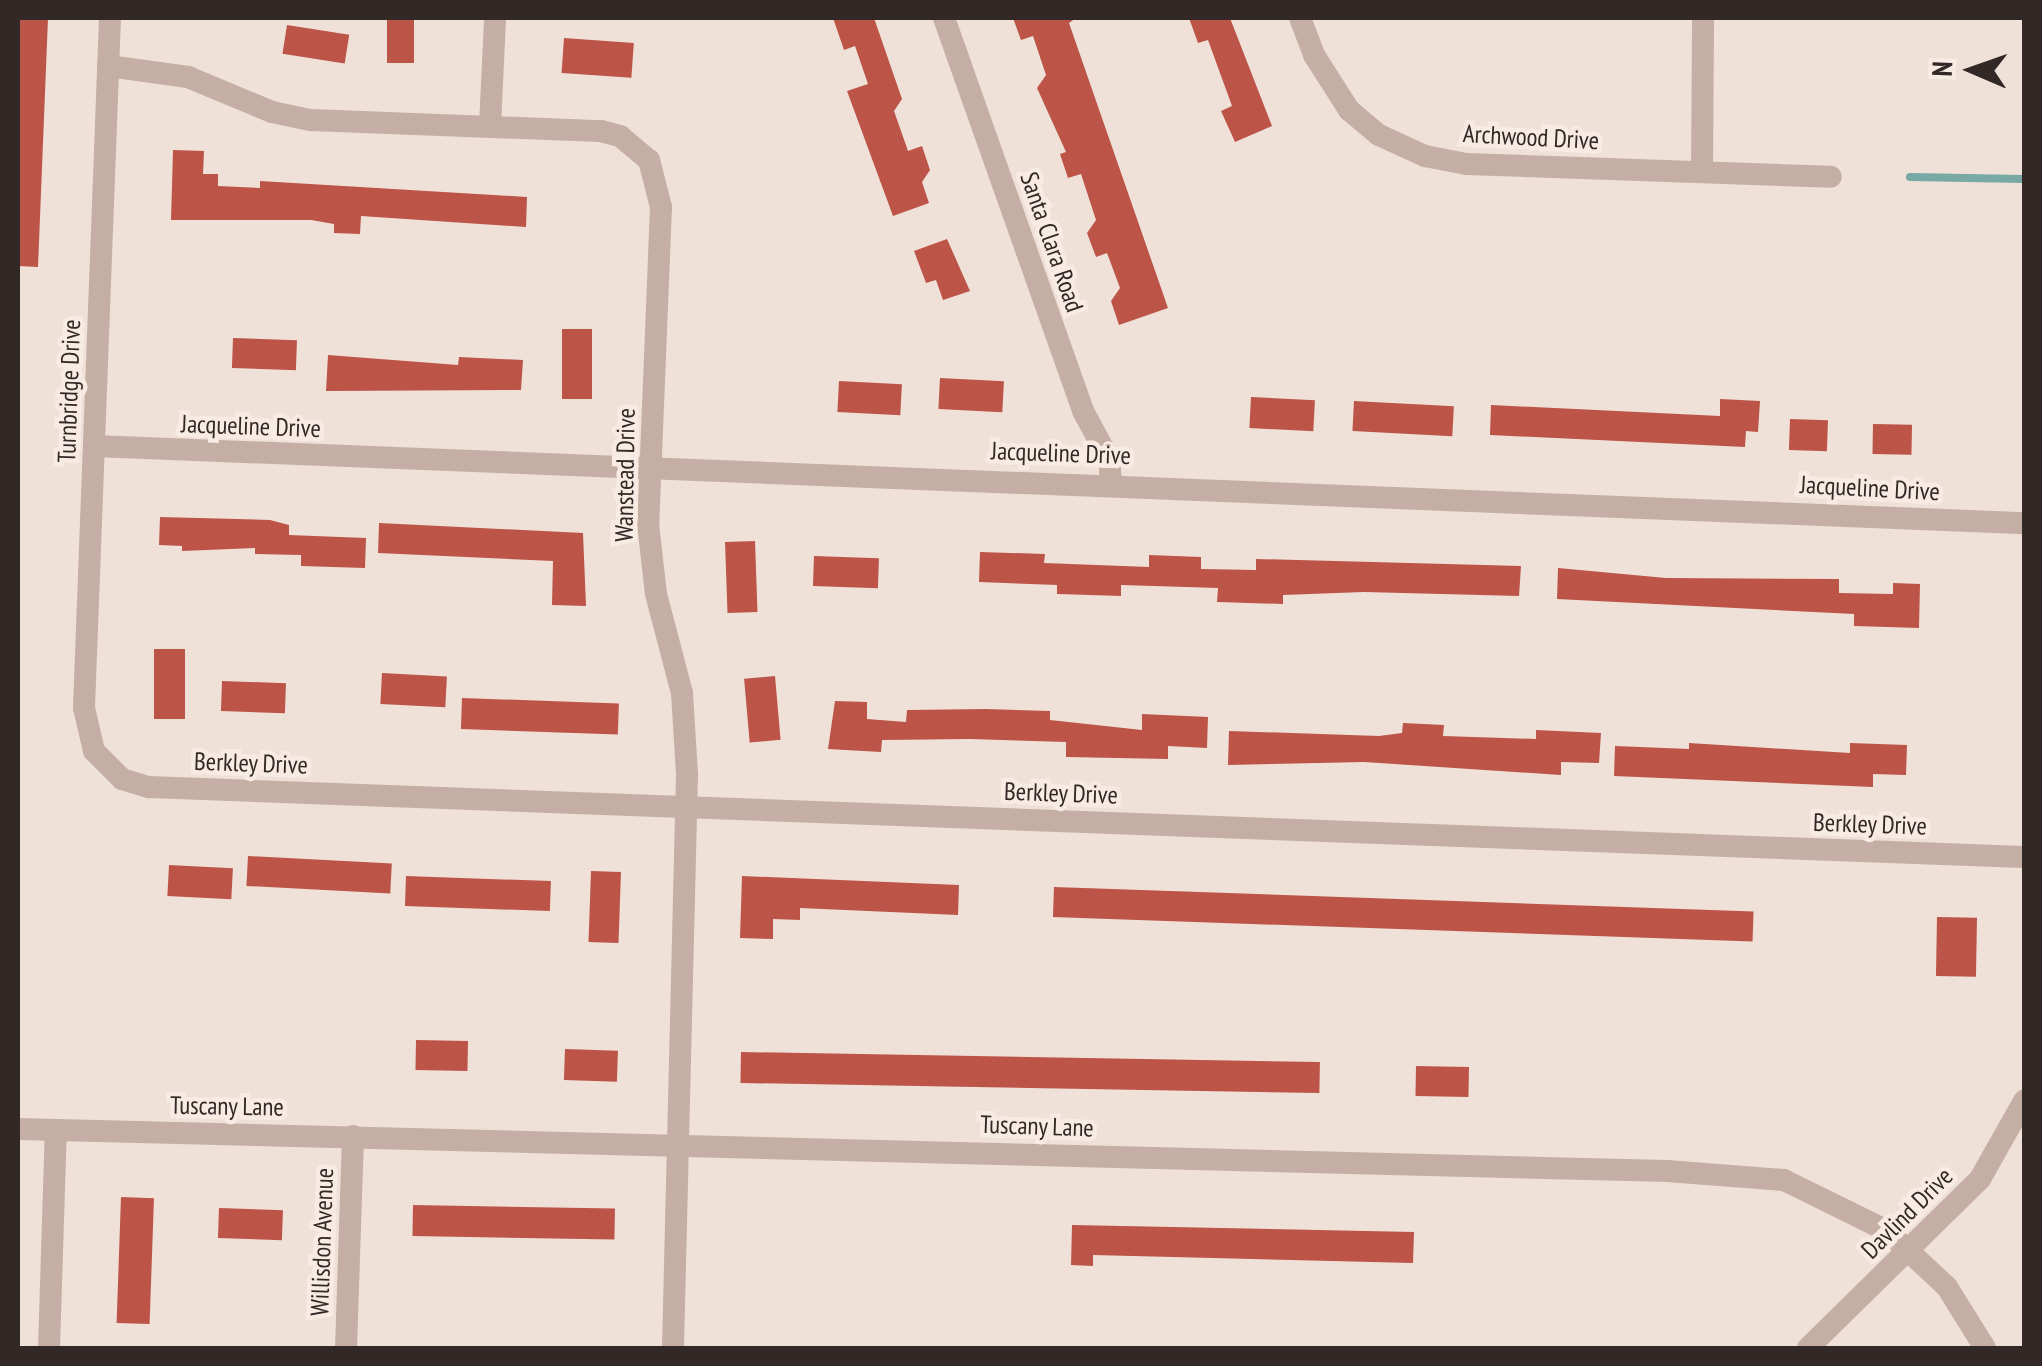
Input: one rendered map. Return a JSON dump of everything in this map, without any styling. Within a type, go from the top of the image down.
[{"type":"street","name":"Turnbridge Drive","points":[[102,762],[84,708],[110,18]]},
{"type":"street","points":[[490,126],[495,18]]},
{"type":"street","name":"Santa Clara Road","points":[[944,18],[1083,411],[1109,459],[1110,482]]},
{"type":"street","name":"Archwood Drive","points":[[1300,18],[1314,55],[1349,110],[1413,152],[1466,164],[1831,176]]},
{"type":"street","points":[[1702,18],[1702,172]]},
{"type":"street","name":"Wanstead Drive","points":[[108,66],[188,77],[290,117],[601,131],[620,136],[649,160],[661,207],[651,469],[653,578],[686,720],[673,1348]]},
{"type":"street","name":"Jacqueline Drive","points":[[95,446],[651,469],[1110,482],[2024,523]]},
{"type":"street","name":"Berkley Drive","points":[[102,762],[122,778],[149,786],[2024,857]]},
{"type":"street","name":"Davlind Drive","points":[[1808,1348],[1980,1179],[2024,1101]]},
{"type":"street","name":"Tuscany Lane","points":[[18,1129],[678,1144],[1738,1175],[1784,1180],[1826,1196],[1910,1250],[1947,1286],[1985,1348]]},
{"type":"street","points":[[49,1348],[56,1130]]},
{"type":"street","name":"Willisdon Avenue","points":[[346,1348],[352,1136]]},
{"type":"building","points":[[18,18],[48,18],[38,267],[18,266]]},
{"type":"building","points":[[387,18],[414,18],[414,63],[387,63]]},
{"type":"building","points":[[833,18],[874,18],[902,99],[894,111],[908,151],[922,146],[930,170],[922,182],[929,203],[893,216],[847,91],[868,84],[855,46],[844,50]]},
{"type":"building","points":[[1013,18],[1076,18],[1069,23],[1168,308],[1119,325],[1111,301],[1120,288],[1107,253],[1096,257],[1087,233],[1096,220],[1081,174],[1068,178],[1060,154],[1066,152],[1037,88],[1046,75],[1033,36],[1021,40]]},
{"type":"building","points":[[1189,18],[1230,18],[1272,126],[1235,142],[1221,111],[1232,106],[1208,40],[1198,43]]},
{"type":"building","points":[[287,25],[349,35],[345,63],[282,54]]},
{"type":"building","points":[[564,38],[634,43],[631,78],[562,73]]},
{"type":"building","points":[[173,150],[204,151],[203,174],[218,174],[218,186],[260,188],[260,181],[527,197],[526,227],[361,216],[360,234],[334,233],[334,224],[311,220],[171,220]]},
{"type":"building","points":[[947,239],[970,291],[943,300],[936,280],[926,283],[914,251]]},
{"type":"building","points":[[562,329],[592,329],[592,399],[562,399]]},
{"type":"building","points":[[233,338],[297,340],[296,370],[232,368]]},
{"type":"building","points":[[328,355],[458,365],[459,357],[523,360],[521,390],[326,391]]},
{"type":"building","points":[[940,378],[1004,381],[1002,412],[938,409]]},
{"type":"building","points":[[839,381],[902,384],[900,415],[837,412]]},
{"type":"building","points":[[1251,397],[1315,400],[1313,431],[1249,428]]},
{"type":"building","points":[[1720,399],[1760,401],[1758,432],[1746,431],[1745,447],[1490,435],[1491,405],[1720,416]]},
{"type":"building","points":[[1354,401],[1454,406],[1452,436],[1352,431]]},
{"type":"building","points":[[1790,419],[1828,420],[1827,451],[1789,450]]},
{"type":"building","points":[[1873,424],[1912,425],[1911,455],[1872,454]]},
{"type":"building","points":[[160,517],[270,520],[289,525],[289,535],[366,538],[365,568],[301,566],[301,555],[255,554],[255,548],[182,551],[182,546],[159,545]]},
{"type":"building","points":[[379,523],[583,533],[586,606],[552,605],[553,561],[378,553]]},
{"type":"building","points":[[755,541],[757,612],[727,613],[725,542]]},
{"type":"building","points":[[980,552],[1045,554],[1044,563],[1149,567],[1149,555],[1201,557],[1201,569],[1256,570],[1256,559],[1521,566],[1519,596],[1364,592],[1283,595],[1283,604],[1217,602],[1218,588],[1121,585],[1121,596],[1057,594],[1057,585],[979,582]]},
{"type":"building","points":[[814,556],[879,558],[878,588],[813,586]]},
{"type":"building","points":[[1558,568],[1666,578],[1839,579],[1839,593],[1893,594],[1893,583],[1920,584],[1919,628],[1854,626],[1854,614],[1557,599]]},
{"type":"building","points":[[154,649],[185,649],[185,719],[154,719]]},
{"type":"building","points":[[382,673],[447,676],[445,707],[380,704]]},
{"type":"building","points":[[775,676],[781,740],[750,742],[744,679]]},
{"type":"building","points":[[222,681],[286,683],[285,713],[221,711]]},
{"type":"building","points":[[462,698],[619,703],[618,734],[461,729]]},
{"type":"building","points":[[835,701],[867,702],[867,719],[906,722],[907,710],[1050,711],[1050,720],[1142,730],[1142,714],[1208,717],[1207,748],[1168,746],[1168,759],[1066,757],[1066,742],[970,739],[882,740],[881,752],[828,749]]},
{"type":"building","points":[[1403,723],[1444,725],[1443,736],[1536,739],[1536,730],[1601,733],[1599,763],[1561,762],[1561,775],[1364,762],[1228,765],[1229,731],[1379,736],[1402,733]]},
{"type":"building","points":[[1689,743],[1850,753],[1850,743],[1907,745],[1906,775],[1873,774],[1873,787],[1614,776],[1615,746],[1689,749]]},
{"type":"building","points":[[248,856],[392,864],[390,893],[246,886]]},
{"type":"building","points":[[169,865],[233,868],[231,899],[167,896]]},
{"type":"building","points":[[591,871],[621,872],[619,943],[589,942]]},
{"type":"building","points":[[406,876],[551,881],[550,911],[405,906]]},
{"type":"building","points":[[742,876],[959,885],[958,915],[800,908],[800,920],[773,919],[773,939],[740,938]]},
{"type":"building","points":[[1054,887],[1754,911],[1753,941],[1053,917]]},
{"type":"building","points":[[1937,917],[1977,918],[1976,977],[1936,976]]},
{"type":"building","points":[[416,1040],[468,1041],[467,1071],[415,1070]]},
{"type":"building","points":[[565,1049],[618,1051],[617,1082],[564,1080]]},
{"type":"building","points":[[741,1052],[1320,1062],[1319,1093],[740,1083]]},
{"type":"building","points":[[1416,1066],[1469,1067],[1468,1097],[1415,1096]]},
{"type":"building","points":[[121,1197],[154,1198],[150,1324],[117,1323]]},
{"type":"building","points":[[413,1205],[615,1209],[614,1240],[412,1236]]},
{"type":"building","points":[[219,1208],[283,1210],[282,1240],[218,1238]]},
{"type":"building","points":[[1072,1225],[1414,1232],[1413,1263],[1093,1255],[1093,1266],[1071,1265]]},
{"type":"waterway","points":[[1910,177],[2024,179]]}]
